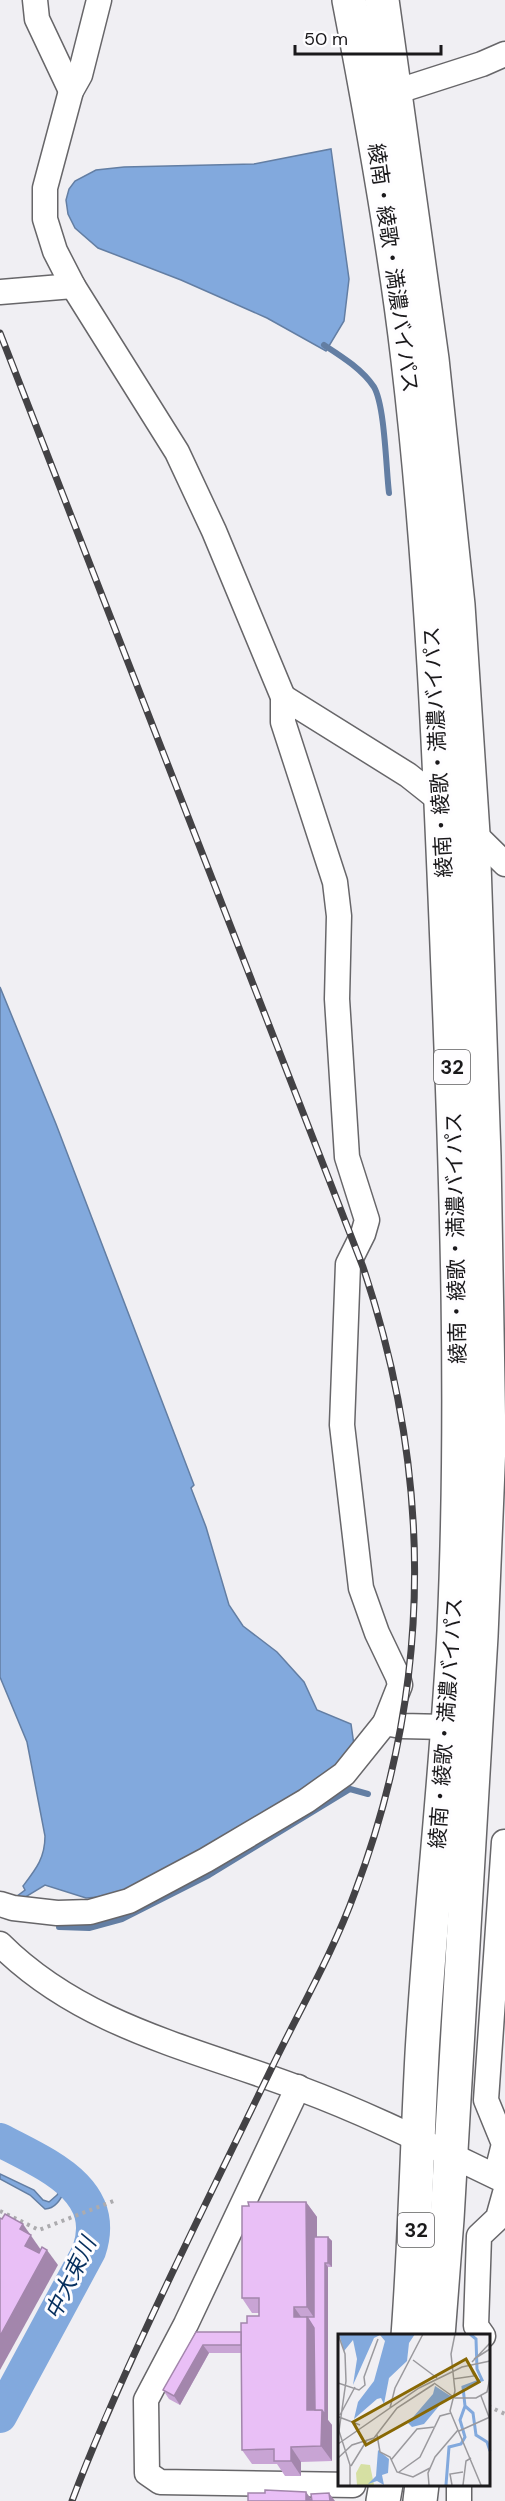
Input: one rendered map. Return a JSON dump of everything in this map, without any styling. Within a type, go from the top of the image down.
[{"type":"highway","name":"綾南・綾歌・満濃バイパス","points":[[349,0],[372,117],[408,358],[431,602],[437,745],[442,802],[456,1155],[459,1439],[454,1633],[422,2054],[417,2218],[408,2334]]},
{"type":"highway","name":"綾南・綾歌・満濃バイパス","points":[[381,0],[432,359],[458,605],[473,834],[483,1144],[489,1444],[438,2334]]},
{"type":"highway","points":[[383,2501],[386,2486]]},
{"type":"highway","points":[[420,2501],[422,2486]]},
{"type":"street","points":[[35,0],[37,19],[71,91]]},
{"type":"street","points":[[0,1904],[13,1908],[57,1912],[90,1912],[129,1901],[206,1860],[306,1801],[344,1774],[385,1723],[400,1685],[377,1633],[361,1588],[342,1425],[348,1264],[363,1234],[367,1220],[347,1157],[337,999],[339,916],[335,882],[283,722],[283,697],[214,531],[177,452],[73,286],[55,251],[45,219],[45,188],[71,91],[80,75],[99,0]]},
{"type":"street","points":[[395,92],[482,64],[505,54]]},
{"type":"street","points":[[0,292],[73,286]]},
{"type":"street","points":[[283,697],[408,775],[442,802],[505,864]]},
{"type":"street","points":[[385,1723],[401,1726],[447,1727]]},
{"type":"street","points":[[468,1839],[505,1842],[486,2100],[504,2144],[498,2218],[479,2236],[476,2326],[482,2334]]},
{"type":"street","points":[[0,1944],[39,1978],[79,2004],[110,2020],[208,2058],[298,2087],[355,2109],[450,2154],[502,2183]]},
{"type":"street","points":[[298,2087],[186,2324],[146,2400],[147,2473],[160,2482],[338,2485]]},
{"type":"path","points":[[0,2211],[39,2230],[116,2200]]},
{"type":"path","points":[[490,2406],[505,2414]]},
{"type":"water","points":[[331,149],[349,279],[344,321],[326,351],[267,318],[181,280],[98,248],[75,228],[68,214],[66,200],[69,189],[75,181],[96,170],[124,167],[254,164]]},
{"type":"water","points":[[0,987],[56,1124],[194,1485],[191,1488],[206,1527],[229,1605],[243,1626],[277,1652],[304,1682],[317,1710],[351,1724],[354,1745],[346,1759],[322,1778],[184,1861],[113,1896],[86,1898],[45,1885],[14,1904],[12,1900],[25,1890],[23,1886],[39,1863],[45,1836],[27,1742],[0,1677]]},
{"type":"water","points":[[0,2174],[34,2190],[43,2200],[49,2202],[62,2187],[66,2189],[55,2205],[45,2209],[30,2195],[0,2179]]},
{"type":"building","points":[[248,2202],[306,2202],[307,2307],[294,2307],[294,2317],[307,2317],[307,2410],[322,2410],[321,2446],[291,2447],[291,2461],[274,2461],[274,2449],[242,2450],[241,2323],[247,2323],[247,2316],[259,2316],[259,2298],[242,2298],[242,2206],[249,2206]]},
{"type":"building","points":[[5,2214],[23,2224],[20,2229],[31,2235],[25,2246],[39,2253],[42,2247],[47,2250],[0,2336],[0,2218],[2,2219]]},
{"type":"building","points":[[314,2237],[328,2237],[328,2263],[325,2263],[325,2415],[322,2410],[315,2410],[314,2328],[307,2317],[314,2317]]},
{"type":"building","points":[[196,2332],[241,2332],[241,2345],[203,2345],[174,2396],[163,2390]]},
{"type":"building","points":[[265,2490],[306,2492],[306,2501],[248,2501],[248,2493],[265,2493]]},
{"type":"building","points":[[329,2493],[330,2501],[312,2501],[311,2494]]},
{"type":"waterway","points":[[324,345],[344,358],[369,380],[378,396],[383,423],[389,493]]},
{"type":"waterway","points":[[59,1927],[89,1928],[122,1919],[209,1875],[350,1789],[368,1794]]},
{"type":"waterway","name":"中大束川","points":[[0,2140],[53,2169],[69,2181],[82,2195],[90,2211],[93,2229],[89,2251],[0,2416]]},
{"type":"waterway","points":[[63,2190],[69,2180]]},
{"type":"railway","points":[[0,333],[363,1267],[386,1345],[402,1424],[412,1502],[414,1580],[410,1658],[399,1736],[381,1814],[355,1892],[328,1956],[140,2342],[99,2432],[72,2501]]}]
